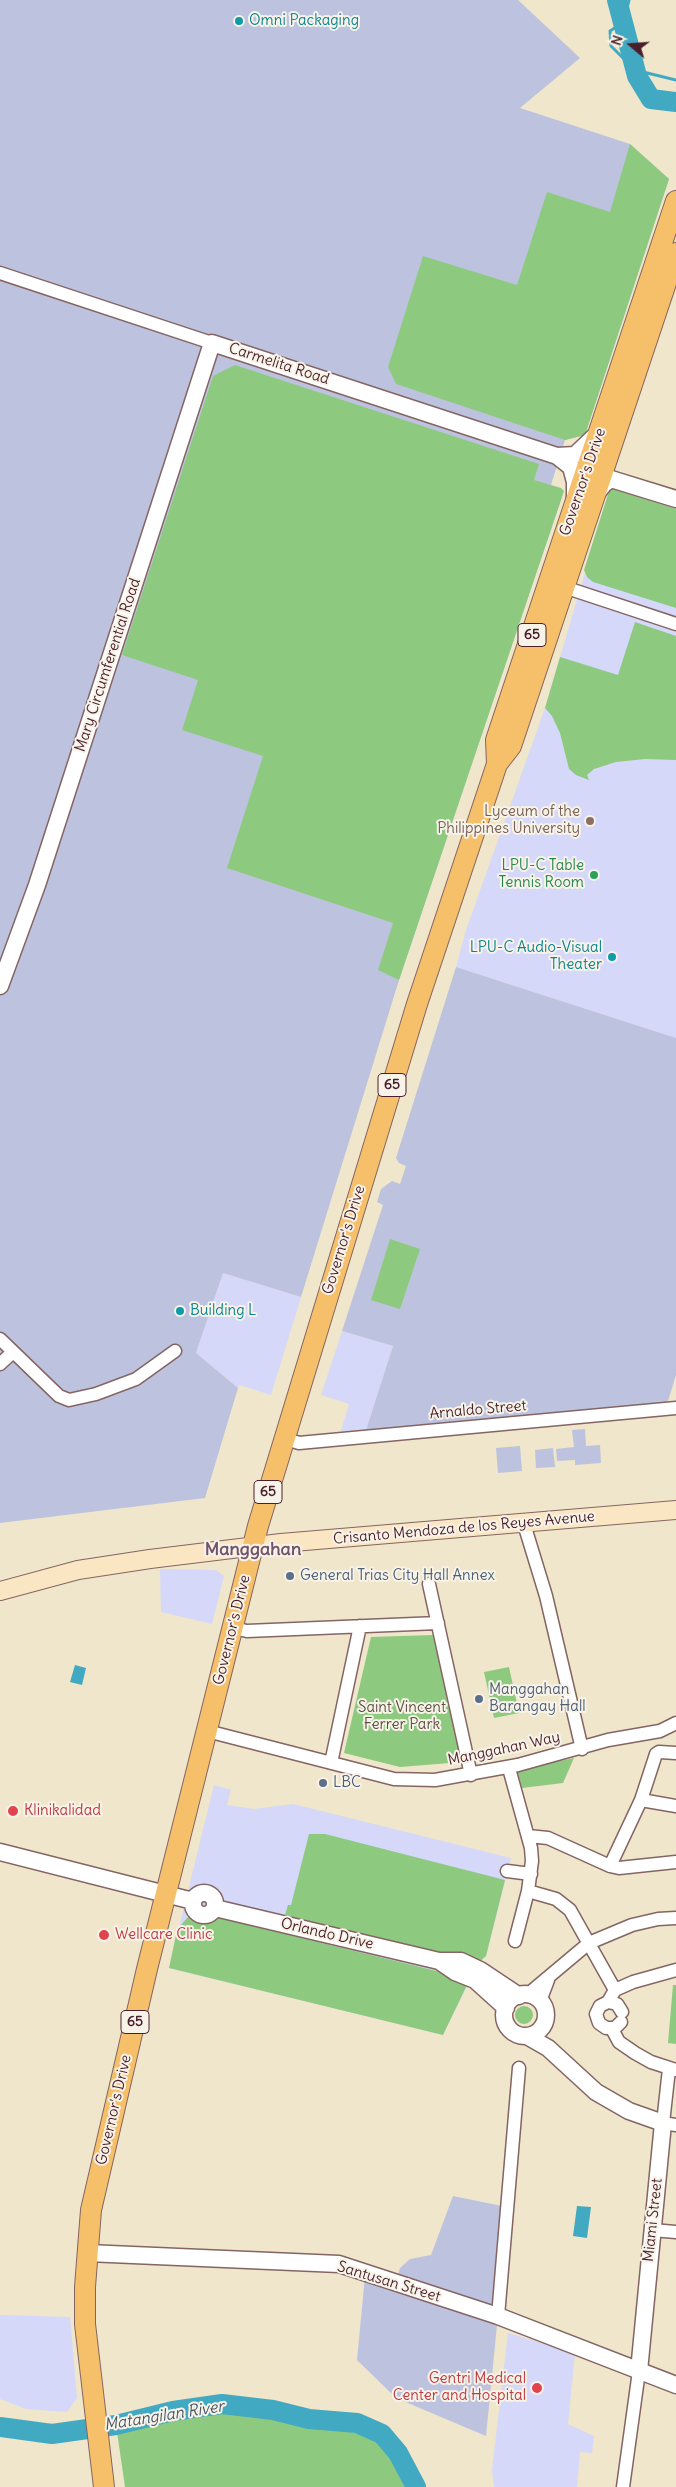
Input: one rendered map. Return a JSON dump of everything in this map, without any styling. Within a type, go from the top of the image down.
[{"type":"main road","name":"Governor's Drive","points":[[497,764],[496,740],[676,201]]},
{"type":"main road","name":"Governor's Drive","points":[[104,2487],[85,2324],[87,2253],[94,2195],[252,1547],[283,1438],[412,1022],[497,764],[511,746],[676,253]]},
{"type":"main road","name":"Crisanto Mendoza de los Reyes Avenue","points":[[0,1591],[78,1570],[281,1543],[676,1510]]},
{"type":"street","name":"Carmelita Road","points":[[0,273],[557,456]]},
{"type":"street","name":"Mary Circumferential Road","points":[[0,986],[37,885],[212,342]]},
{"type":"street","points":[[557,456],[575,454],[600,432]]},
{"type":"street","points":[[612,448],[611,462],[614,468],[676,488]]},
{"type":"street","points":[[557,456],[571,467],[575,482],[575,506]]},
{"type":"street","points":[[596,494],[611,479],[676,500]]},
{"type":"street","points":[[564,587],[676,624]]},
{"type":"street","points":[[0,1339],[59,1396],[69,1400],[96,1394],[136,1379],[175,1351]]},
{"type":"street","points":[[0,1364],[13,1352]]},
{"type":"street","name":"Arnaldo Street","points":[[283,1438],[299,1443],[676,1408]]},
{"type":"street","name":"Manggahan Way","points":[[207,1731],[394,1779],[435,1780],[471,1775],[582,1749],[546,1596],[524,1524]]},
{"type":"street","points":[[429,1584],[471,1775]]},
{"type":"street","points":[[232,1628],[247,1631],[438,1623]]},
{"type":"street","points":[[331,1762],[360,1626]]},
{"type":"street","points":[[582,1749],[608,1740],[660,1731],[676,1723]]},
{"type":"street","points":[[610,1866],[641,1800],[656,1754],[660,1752],[676,1753]]},
{"type":"street","points":[[510,1772],[531,1848],[531,1874],[515,1941]]},
{"type":"street","points":[[641,1800],[676,1806]]},
{"type":"street","points":[[528,1836],[548,1838],[610,1866],[619,1868],[676,1862]]},
{"type":"street","points":[[0,1852],[166,1894]]},
{"type":"street","points":[[508,1870],[531,1874]]},
{"type":"street","points":[[528,1891],[564,1904],[589,1943],[615,1990]]},
{"type":"street","name":"Orlando Drive","points":[[166,1894],[193,1901],[194,1908],[200,1915],[209,1914],[215,1908],[439,1961],[461,1961],[529,1997]]},
{"type":"street","points":[[529,1997],[546,2012],[544,2024],[534,2032],[520,2036],[509,2028],[504,2015],[506,2008],[514,1998],[529,1997],[564,1961],[589,1943],[632,1925],[658,1919],[676,1918]]},
{"type":"street","name":"Orlando Drive","points":[[439,1961],[455,1972],[475,1980],[506,2008]]},
{"type":"street","points":[[618,2021],[603,2028],[596,2018],[600,2006],[608,2002],[615,1990],[650,1976],[676,1970]]},
{"type":"street","points":[[608,2002],[617,2004],[619,2042],[651,2062],[672,2069]]},
{"type":"street","points":[[534,2032],[548,2048],[596,2092],[629,2111],[670,2124]]},
{"type":"street","points":[[498,2316],[518,2068]]},
{"type":"street","name":"Miami Street","points":[[639,2371],[652,2230],[670,2124],[672,2069]]},
{"type":"street","points":[[652,2230],[676,2232]]},
{"type":"street","name":"Santusan Street","points":[[87,2253],[339,2264],[498,2316],[676,2385]]},
{"type":"street","points":[[623,2487],[639,2371]]},
{"type":"shaded area","points":[[0,0],[518,0],[580,58],[520,108],[630,144],[669,179],[585,435],[565,440],[551,485],[564,491],[399,980],[301,1297],[223,1273],[196,1353],[238,1388],[205,1498],[0,1523]]},
{"type":"shaded area","name":"Lyceum of the Philippines University","points":[[610,488],[676,509],[676,1038],[456,967],[466,930],[545,708]]},
{"type":"shaded area","points":[[456,967],[676,1038],[676,1375],[668,1401],[662,1405],[366,1430],[393,1346],[342,1331],[383,1205],[377,1202],[381,1189],[392,1181],[400,1184],[406,1166],[399,1163],[396,1158]]},
{"type":"shaded area","points":[[223,1273],[301,1297],[271,1395],[239,1385],[238,1388],[196,1353]]},
{"type":"shaded area","points":[[342,1331],[393,1346],[366,1430],[341,1431],[349,1404],[321,1395]]},
{"type":"shaded area","points":[[585,1429],[586,1446],[600,1445],[601,1463],[575,1465],[575,1460],[557,1461],[556,1449],[574,1447],[572,1430]]},
{"type":"shaded area","points":[[520,1446],[522,1471],[498,1473],[496,1448]]},
{"type":"shaded area","points":[[553,1448],[555,1467],[536,1468],[535,1450]]},
{"type":"shaded area","points":[[160,1569],[216,1570],[224,1576],[212,1624],[161,1612]]},
{"type":"shaded area","points":[[214,1785],[231,1790],[227,1805],[254,1809],[293,1804],[511,1858],[486,1956],[478,1964],[443,2035],[169,1968]]},
{"type":"shaded area","points":[[453,2196],[502,2206],[497,2325],[486,2436],[396,2398],[357,2360],[365,2276],[394,2289],[400,2268],[410,2259],[431,2255]]},
{"type":"shaded area","points":[[0,2315],[70,2317],[77,2398],[67,2412],[26,2409],[0,2399]]},
{"type":"shaded area","name":"Gentri Medical Center and Hospital","points":[[508,2333],[575,2353],[568,2424],[594,2436],[592,2453],[580,2452],[577,2487],[494,2487],[492,2470]]},
{"type":"green space","points":[[630,144],[669,179],[585,435],[565,440],[396,384],[388,367],[423,256],[517,285],[547,192],[610,212]]},
{"type":"green space","points":[[235,365],[539,464],[534,480],[561,488],[564,491],[399,980],[378,970],[393,923],[227,868],[263,756],[182,730],[198,680],[122,655],[213,376]]},
{"type":"green space","points":[[610,488],[676,509],[676,608],[593,582],[587,577],[584,570]]},
{"type":"green space","points":[[635,622],[676,636],[676,760],[645,759],[616,762],[594,769],[587,775],[589,780],[576,775],[569,769],[560,733],[552,716],[545,708],[560,657],[618,675]]},
{"type":"green space","points":[[390,1239],[420,1249],[400,1309],[371,1300]]},
{"type":"green space","name":"Saint Vincent Ferrer Park","points":[[433,1635],[462,1762],[400,1767],[344,1753],[371,1637]]},
{"type":"green space","points":[[509,1667],[519,1713],[494,1718],[484,1672]]},
{"type":"green space","points":[[574,1758],[563,1783],[522,1788],[517,1770]]},
{"type":"green space","points":[[309,1834],[325,1834],[505,1880],[486,1956],[478,1963],[285,1915],[288,1905],[291,1905]]},
{"type":"green space","points":[[188,1917],[219,1918],[449,1974],[467,1985],[443,2035],[169,1968],[176,1935],[181,1925]]},
{"type":"green space","points":[[673,1985],[676,1985],[676,2044],[668,2043]]},
{"type":"green space","points":[[520,2006],[528,2006],[533,2011],[531,2022],[520,2024],[515,2019],[515,2011]]},
{"type":"green space","points":[[222,2404],[273,2410],[309,2419],[357,2423],[382,2434],[398,2453],[416,2487],[125,2487],[116,2425],[173,2411]]},
{"type":"water","points":[[75,1665],[86,1668],[82,1685],[70,1682]]},
{"type":"water","points":[[577,2206],[591,2207],[587,2238],[573,2236]]},
{"type":"waterway","points":[[617,0],[637,76],[651,99],[676,102]]},
{"type":"waterway","points":[[629,0],[624,22],[610,31],[611,46],[635,70],[676,80]]},
{"type":"waterway","name":"Matangilan River","points":[[0,2427],[52,2434],[116,2425],[173,2411],[222,2404],[273,2410],[309,2419],[357,2423],[382,2434],[398,2453],[416,2487]]},
{"type":"place","name":"Omni Packaging","points":[[239,21]]},
{"type":"place","name":"Lyceum of the Philippines University","points":[[590,821]]},
{"type":"place","name":"LPU-C Table Tennis Room","points":[[594,875]]},
{"type":"place","name":"LPU-C Audio-Visual Theater","points":[[612,957]]},
{"type":"place","name":"Building L","points":[[180,1311]]},
{"type":"place","name":"General Trias City Hall Annex","points":[[290,1576]]},
{"type":"place","name":"Manggahan Barangay Hall","points":[[479,1699]]},
{"type":"place","name":"LBC","points":[[323,1783]]},
{"type":"place","name":"Klinikalidad","points":[[13,1811]]},
{"type":"place","name":"Wellcare Clinic","points":[[104,1935]]},
{"type":"place","name":"Gentri Medical Center and Hospital","points":[[537,2388]]},
{"type":"district","name":"Manggahan","points":[[253,1550]]}]
